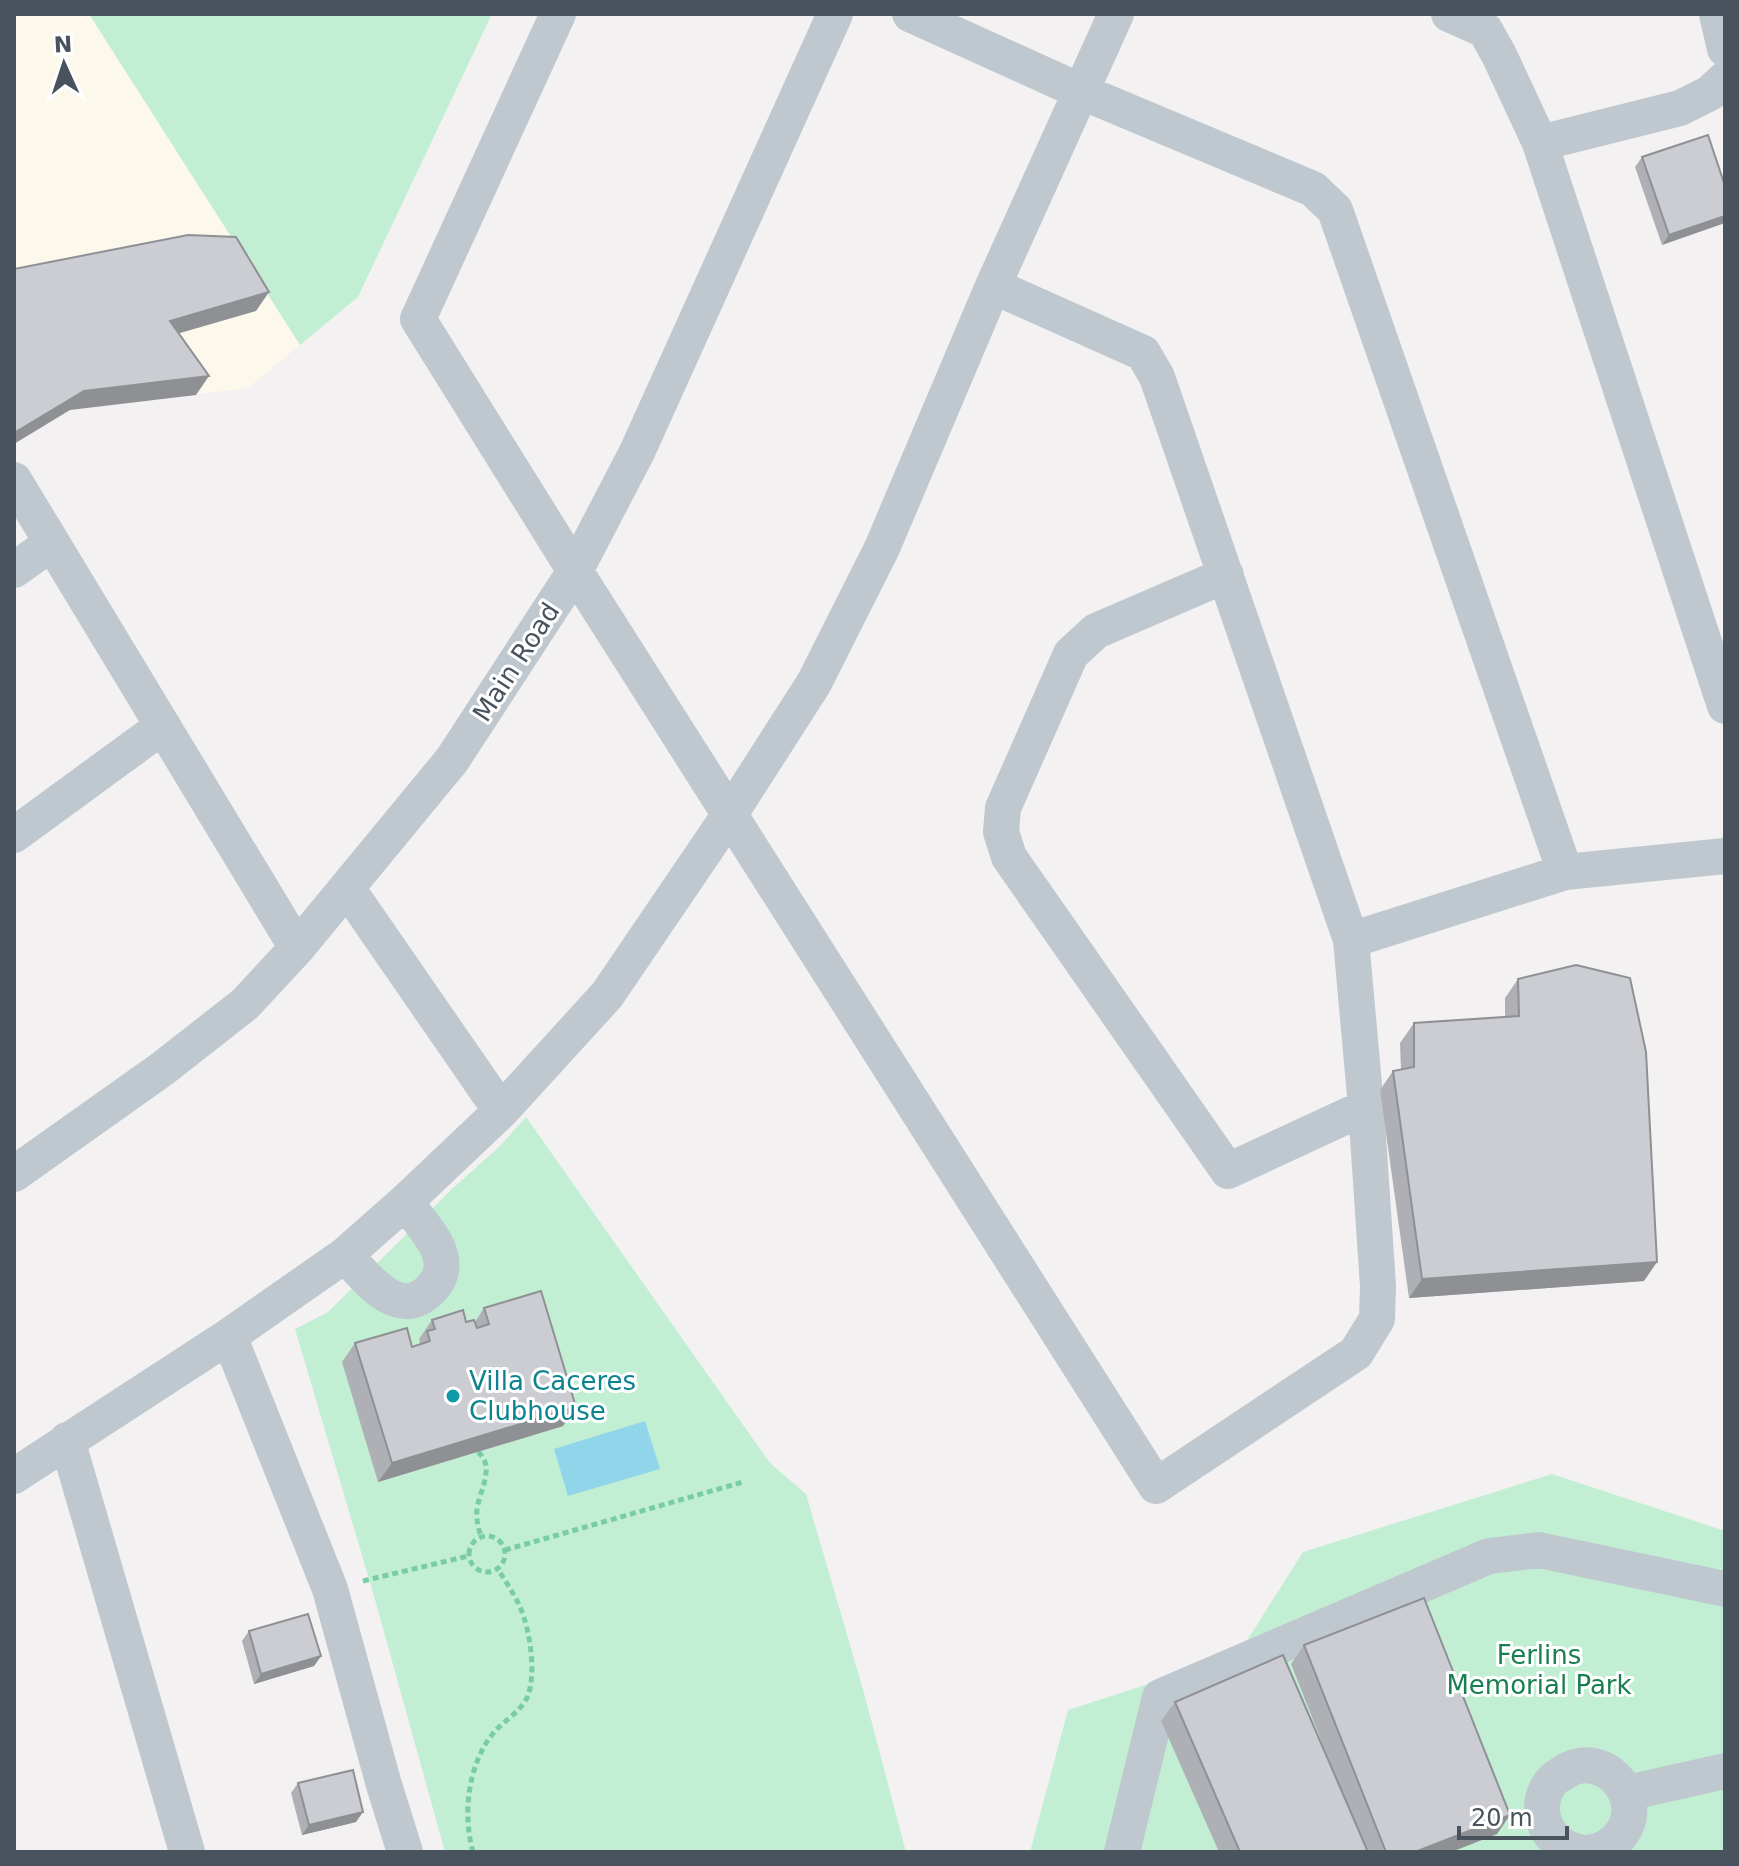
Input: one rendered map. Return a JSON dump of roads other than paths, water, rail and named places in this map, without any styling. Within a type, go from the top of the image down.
[{"type":"street","points":[[558,14],[418,319],[1156,1486],[1356,1353],[1377,1319],[1378,1286],[1366,1107],[1351,940],[1157,377],[1143,353],[993,286]]},
{"type":"street","name":"Main Road","points":[[14,1174],[162,1069],[245,1004],[297,948],[452,760],[575,571],[637,452],[835,14]]},
{"type":"street","points":[[910,14],[1082,92],[1313,189],[1335,210],[1565,872]]},
{"type":"street","points":[[14,1476],[229,1336],[345,1255],[501,1111],[607,995],[730,814],[814,683],[882,548],[993,286],[1116,14]]},
{"type":"street","points":[[1449,14],[1485,30],[1540,143],[1725,706]]},
{"type":"street","points":[[1717,14],[1725,49]]},
{"type":"street","points":[[1540,143],[1680,108],[1710,93],[1725,79]]},
{"type":"street","points":[[14,480],[297,948]]},
{"type":"street","points":[[14,570],[52,543]]},
{"type":"street","points":[[1226,575],[1096,631],[1071,654],[1003,808],[1001,832],[1009,857],[1228,1171],[1366,1107]]},
{"type":"street","points":[[14,835],[163,726]]},
{"type":"street","points":[[1351,940],[1565,872],[1725,856]]},
{"type":"street","points":[[347,888],[501,1111]]},
{"type":"street","points":[[345,1255],[393,1299],[416,1300],[426,1295],[440,1276],[440,1253],[405,1202]]},
{"type":"street","points":[[229,1336],[330,1589],[405,1852]]},
{"type":"street","points":[[67,1440],[187,1852]]},
{"type":"street","points":[[1122,1852],[1160,1697],[1489,1556],[1539,1550],[1725,1589]]},
{"type":"street","points":[[1561,1848],[1544,1825],[1542,1801],[1550,1782],[1572,1766],[1590,1765],[1613,1774],[1627,1793],[1630,1814],[1618,1840],[1592,1852]]},
{"type":"street","points":[[1627,1793],[1725,1771]]},
{"type":"water","points":[[645,1421],[660,1469],[568,1496],[554,1449]]},
{"type":"place","name":"Villa Caceres Clubhouse","points":[[453,1396]]},
{"type":"park label","name":"Ferlins Memorial Park","points":[[1539,1670]]}]
